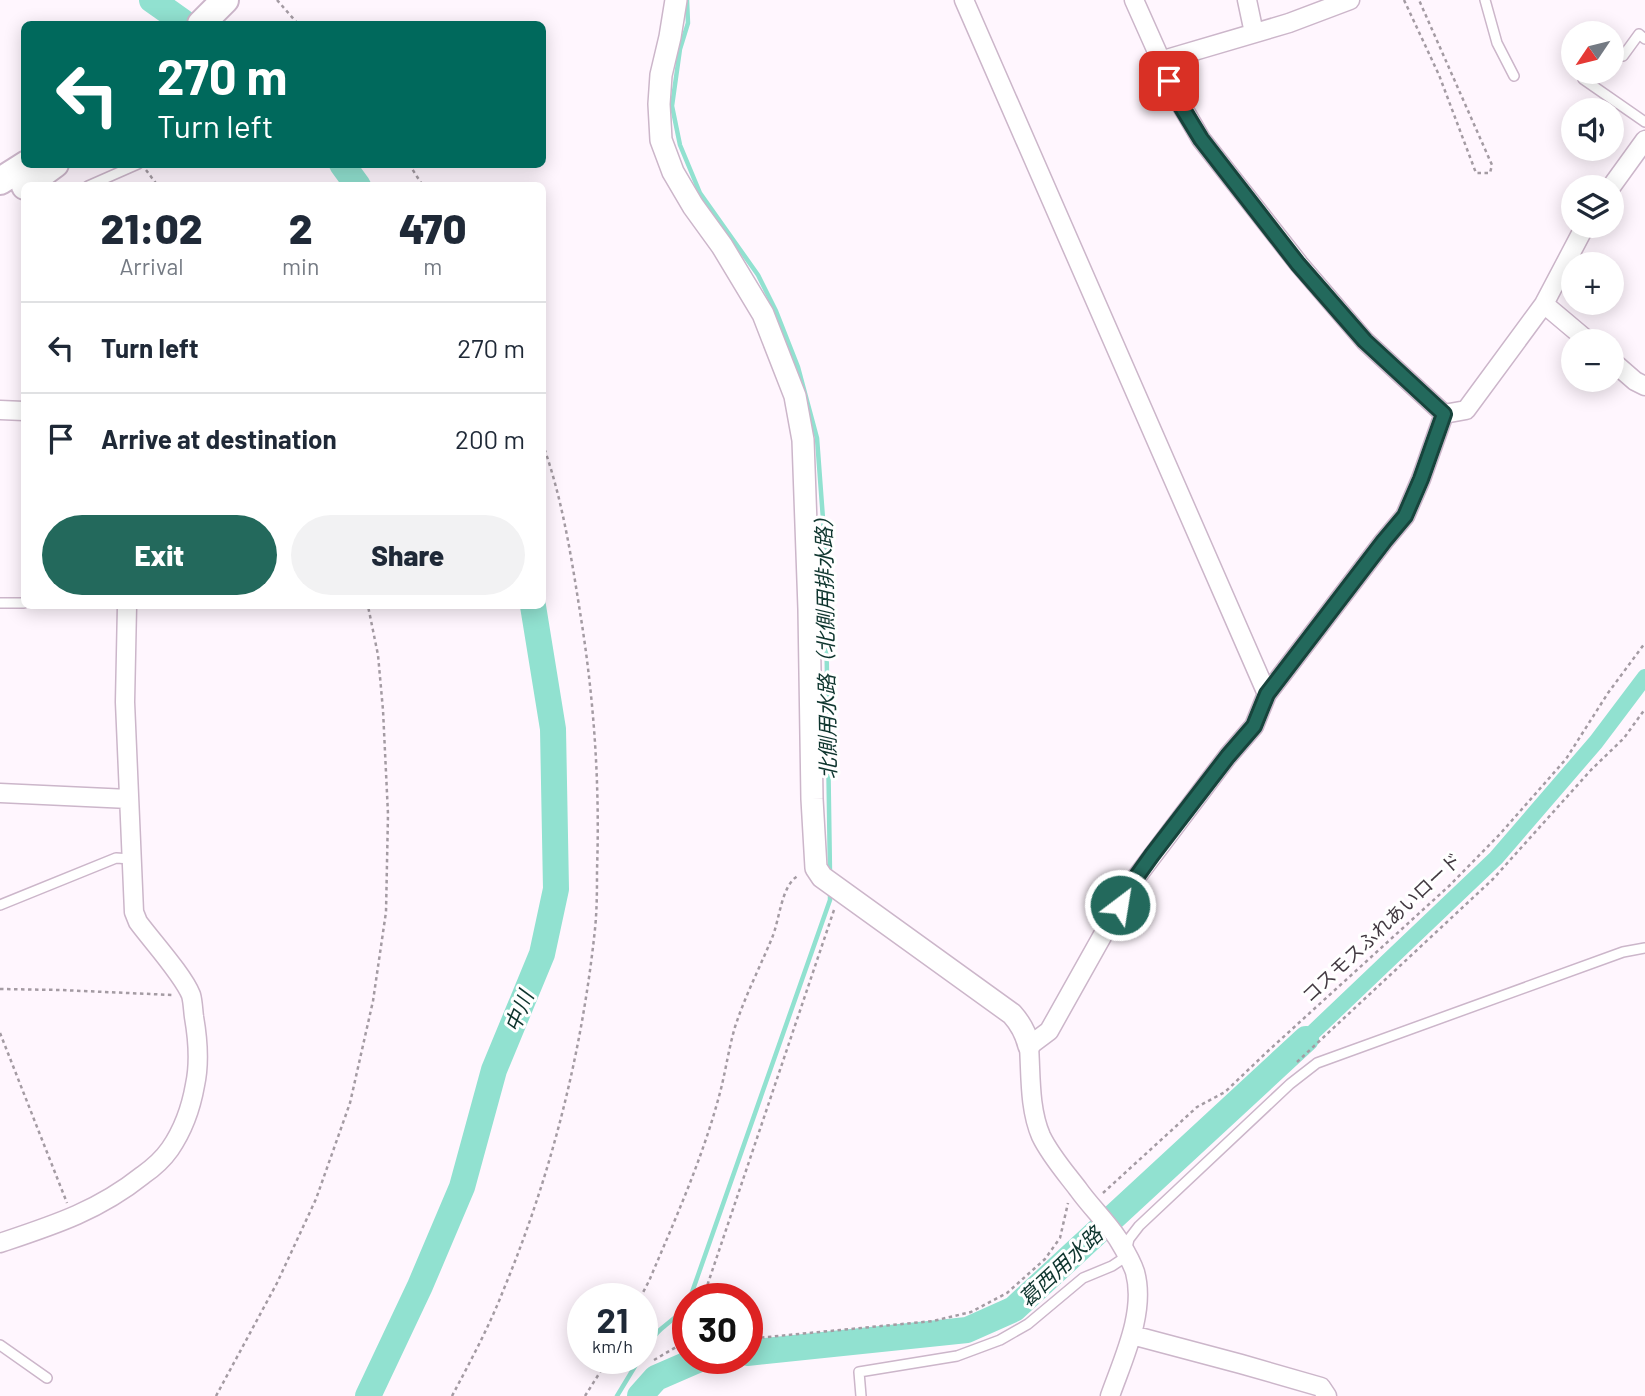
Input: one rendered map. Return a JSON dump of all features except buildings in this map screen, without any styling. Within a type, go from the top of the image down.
[{"type":"main road","points":[[206,21],[237,1]]},
{"type":"main road","points":[[223,21],[237,1]]},
{"type":"main road","points":[[14,184],[47,168]]},
{"type":"street","points":[[676,0],[661,75],[661,141],[673,172],[693,206],[722,246],[763,314],[795,396],[803,440],[812,799],[829,881],[1012,1014],[1019,1022],[1030,1046],[1034,1108],[1040,1133],[1078,1189],[1096,1202],[1136,1275],[1137,1300],[1132,1335],[1110,1396]]},
{"type":"street","points":[[964,0],[1267,694]]},
{"type":"street","points":[[1134,0],[1178,101],[1201,139],[1298,264],[1365,341],[1444,414]]},
{"type":"street","points":[[1247,0],[1254,33]]},
{"type":"street","points":[[1160,61],[1254,33],[1307,8],[1350,0]]},
{"type":"street","points":[[1620,175],[1645,140]]},
{"type":"street","points":[[1444,414],[1466,410],[1544,304],[1579,238]]},
{"type":"street","points":[[1544,304],[1574,329]]},
{"type":"street","points":[[1624,371],[1645,386]]},
{"type":"street","points":[[0,410],[21,411]]},
{"type":"street","points":[[1030,1046],[1049,1031],[1132,883],[1228,756],[1254,726],[1267,694],[1405,516],[1444,414]]},
{"type":"street","points":[[0,1244],[92,1209],[144,1175],[169,1151],[192,1103],[199,1067],[191,996],[183,980],[138,922],[134,912],[125,702],[127,609]]},
{"type":"street","points":[[0,793],[129,799]]},
{"type":"street","points":[[1132,1335],[1321,1387],[1327,1396]]},
{"type":"lane","points":[[1485,0],[1497,43],[1514,76]]},
{"type":"lane","points":[[1624,54],[1639,34],[1645,39]]},
{"type":"lane","points":[[1590,84],[1645,122]]},
{"type":"lane","points":[[97,182],[131,168]]},
{"type":"lane","points":[[0,603],[21,603]]},
{"type":"lane","points":[[0,905],[116,858],[131,859]]},
{"type":"lane","points":[[861,1396],[859,1372],[957,1356],[1000,1340],[1028,1324],[1083,1278],[1121,1260],[1121,1244],[1290,1084],[1317,1063],[1623,952],[1645,948]]},
{"type":"lane","points":[[0,1345],[47,1378]]},
{"type":"path","points":[[277,0],[295,21]]},
{"type":"path","points":[[1404,0],[1439,75],[1476,173],[1490,173],[1492,165],[1419,0]]},
{"type":"path","points":[[143,168],[155,182]]},
{"type":"path","points":[[452,1396],[503,1292],[531,1219],[556,1138],[584,1006],[595,926],[599,830],[596,741],[588,660],[569,542],[546,453]]},
{"type":"path","points":[[216,1396],[277,1283],[316,1199],[350,1103],[373,1000],[386,912],[388,814],[383,710],[369,609]]},
{"type":"path","name":"コスモスふれあいロード","points":[[1096,1202],[1197,1107],[1225,1092],[1449,886],[1500,834],[1566,759],[1645,642]]},
{"type":"path","points":[[1297,1062],[1493,879],[1591,770],[1624,738],[1645,709]]},
{"type":"path","points":[[647,1283],[696,1166],[719,1100],[736,1025],[774,933],[786,891],[793,879],[829,881],[708,1283]]},
{"type":"path","points":[[0,989],[191,996]]},
{"type":"path","points":[[0,1033],[73,1218]]},
{"type":"path","points":[[763,1337],[933,1321],[971,1312],[1007,1293],[1045,1259],[1060,1238],[1067,1204],[1078,1189]]},
{"type":"path","points":[[585,1396],[599,1374]]},
{"type":"waterway","name":"中川","points":[[152,0],[182,21]]},
{"type":"waterway","name":"北側用水路（北側用排水路）","points":[[687,0],[688,23],[680,49],[672,106],[680,145],[700,193],[758,275],[776,311],[798,367],[817,438],[825,546],[830,873]]},
{"type":"waterway","name":"中川","points":[[345,168],[355,182]]},
{"type":"waterway","name":"中川","points":[[368,1396],[420,1286],[462,1187],[494,1070],[542,954],[556,889],[553,729],[533,609]]},
{"type":"waterway","points":[[1306,1039],[1496,858],[1596,742],[1645,677]]},
{"type":"waterway","name":"北側用水路（北側用排水路）","points":[[695,1283],[830,900],[830,893]]},
{"type":"waterway","name":"葛西用水路","points":[[763,1351],[967,1330],[1014,1309],[1306,1039]]},
{"type":"waterway","name":"北側用水路（北側用排水路）","points":[[658,1332],[672,1320]]},
{"type":"waterway","name":"葛西用水路","points":[[640,1396],[656,1378],[672,1371]]},
{"type":"waterway","name":"北側用水路（北側用排水路）","points":[[617,1396],[630,1374]]},
{"type":"route","points":[[1120,905],[1152,855],[1254,726],[1267,694],[1405,516],[1444,414],[1365,341],[1298,264],[1201,139],[1169,81]]}]
